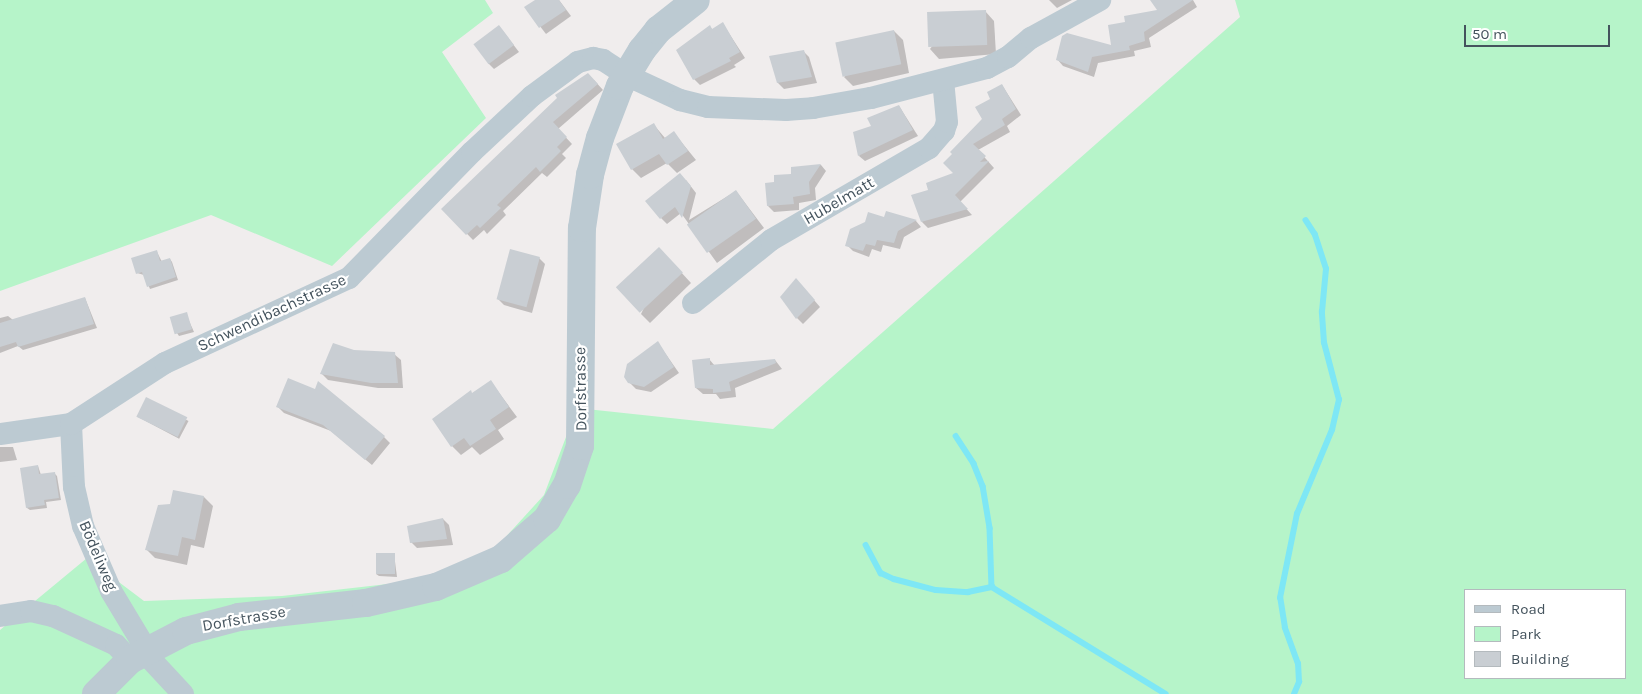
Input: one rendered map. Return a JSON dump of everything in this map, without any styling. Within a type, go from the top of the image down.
[{"type":"street","name":"Dorfstrasse","points":[[96,694],[140,654],[186,631],[239,617],[366,603],[436,588],[501,559],[547,519],[567,485],[580,446],[583,413],[580,257],[584,202],[600,138],[626,75],[658,30],[696,0]]},
{"type":"street","points":[[626,75],[680,100],[708,107],[748,110],[828,106],[944,80],[987,68],[1008,57],[1031,38],[1100,0]]},
{"type":"street","name":"Schwendibachstrasse","points":[[0,434],[71,424],[165,363],[349,278],[472,152],[532,96],[570,66],[586,60],[599,59],[626,75]]},
{"type":"street","name":"Hubelmatt","points":[[693,304],[771,240],[929,148],[944,131],[947,122],[944,80]]},
{"type":"street","name":"Bödeliweg","points":[[71,424],[74,487],[83,526],[140,654]]},
{"type":"street","points":[[0,616],[31,611],[53,616],[140,654],[183,694]]},
{"type":"green space","points":[[0,0],[485,0],[493,13],[442,52],[486,118],[332,266],[211,215],[0,291]]},
{"type":"green space","points":[[1235,0],[1642,0],[1642,694],[0,694],[0,630],[87,558],[144,601],[282,596],[423,580],[493,551],[544,495],[577,408],[773,429],[1240,17]]},
{"type":"building","points":[[535,0],[559,0],[566,10],[539,28],[524,7]]},
{"type":"building","points":[[1150,0],[1193,0],[1144,32],[1145,41],[1129,46],[1130,50],[1092,57],[1088,72],[1056,60],[1062,36],[1067,33],[1111,45],[1108,25],[1125,22],[1124,16],[1157,10]]},
{"type":"building","points":[[986,10],[987,45],[928,47],[927,12]]},
{"type":"building","points":[[723,22],[740,52],[729,58],[731,61],[693,80],[676,50],[710,25],[712,29]]},
{"type":"building","points":[[499,25],[514,45],[488,64],[473,44]]},
{"type":"building","points":[[894,30],[901,64],[843,77],[835,42]]},
{"type":"building","points":[[804,50],[812,77],[777,83],[769,56]]},
{"type":"building","points":[[588,73],[598,84],[553,122],[567,137],[557,147],[561,151],[540,172],[536,167],[497,205],[501,208],[480,228],[477,225],[466,235],[441,209],[557,98],[555,95]]},
{"type":"building","points":[[1002,84],[1016,109],[1002,119],[1005,125],[973,144],[986,156],[980,162],[989,161],[955,195],[968,209],[921,222],[911,195],[928,190],[926,183],[953,173],[943,163],[952,154],[950,152],[982,119],[975,107],[990,99],[987,92]]},
{"type":"building","points":[[899,105],[913,130],[858,156],[853,132],[871,126],[867,118]]},
{"type":"building","points":[[654,123],[663,139],[674,131],[688,151],[667,165],[659,154],[631,170],[616,144]]},
{"type":"building","points":[[821,164],[809,182],[810,194],[793,197],[794,204],[767,206],[765,183],[774,182],[774,175],[791,174],[791,167]]},
{"type":"building","points":[[680,173],[691,186],[682,218],[675,207],[660,219],[645,201]]},
{"type":"building","points":[[736,190],[756,219],[707,253],[687,224]]},
{"type":"building","points":[[886,211],[917,220],[898,231],[894,243],[877,240],[875,246],[866,244],[863,251],[845,246],[850,229],[865,222],[868,212],[884,217]]},
{"type":"building","points":[[659,247],[683,273],[640,313],[616,287]]},
{"type":"building","points":[[510,249],[540,257],[526,307],[497,299]]},
{"type":"building","points":[[157,250],[160,261],[170,258],[176,277],[147,287],[142,272],[136,274],[131,258]]},
{"type":"building","points":[[796,278],[815,300],[796,319],[780,297]]},
{"type":"building","points":[[85,297],[94,324],[18,347],[16,342],[0,347],[0,323]]},
{"type":"building","points":[[187,312],[192,329],[175,334],[170,317]]},
{"type":"building","points":[[658,341],[674,367],[644,387],[628,383],[624,377],[627,364]]},
{"type":"building","points":[[333,343],[354,350],[395,352],[398,383],[371,383],[320,374]]},
{"type":"building","points":[[710,358],[710,365],[775,359],[776,363],[729,382],[731,391],[713,393],[713,389],[695,388],[692,360]]},
{"type":"building","points":[[288,378],[315,389],[318,381],[385,436],[365,460],[323,425],[276,407]]},
{"type":"building","points":[[491,380],[509,407],[490,420],[496,429],[470,446],[464,438],[451,447],[432,419],[471,390],[472,393]]},
{"type":"building","points":[[146,397],[187,417],[178,437],[136,417]]},
{"type":"building","points":[[38,465],[39,474],[55,472],[59,498],[44,500],[45,505],[26,508],[20,468]]},
{"type":"building","points":[[173,490],[204,496],[195,540],[182,537],[178,556],[145,550],[158,505],[170,504]]},
{"type":"building","points":[[443,518],[447,539],[410,543],[407,526]]},
{"type":"building","points":[[376,553],[395,553],[395,574],[376,574]]},
{"type":"waterway","points":[[1294,694],[1299,682],[1298,664],[1285,628],[1280,598],[1297,514],[1332,430],[1339,400],[1324,343],[1322,312],[1326,269],[1315,235],[1306,221]]},
{"type":"waterway","points":[[956,436],[974,464],[983,486],[990,528],[992,587]]},
{"type":"waterway","points":[[866,545],[881,573],[894,579],[936,590],[968,592],[992,587],[1166,694]]}]
